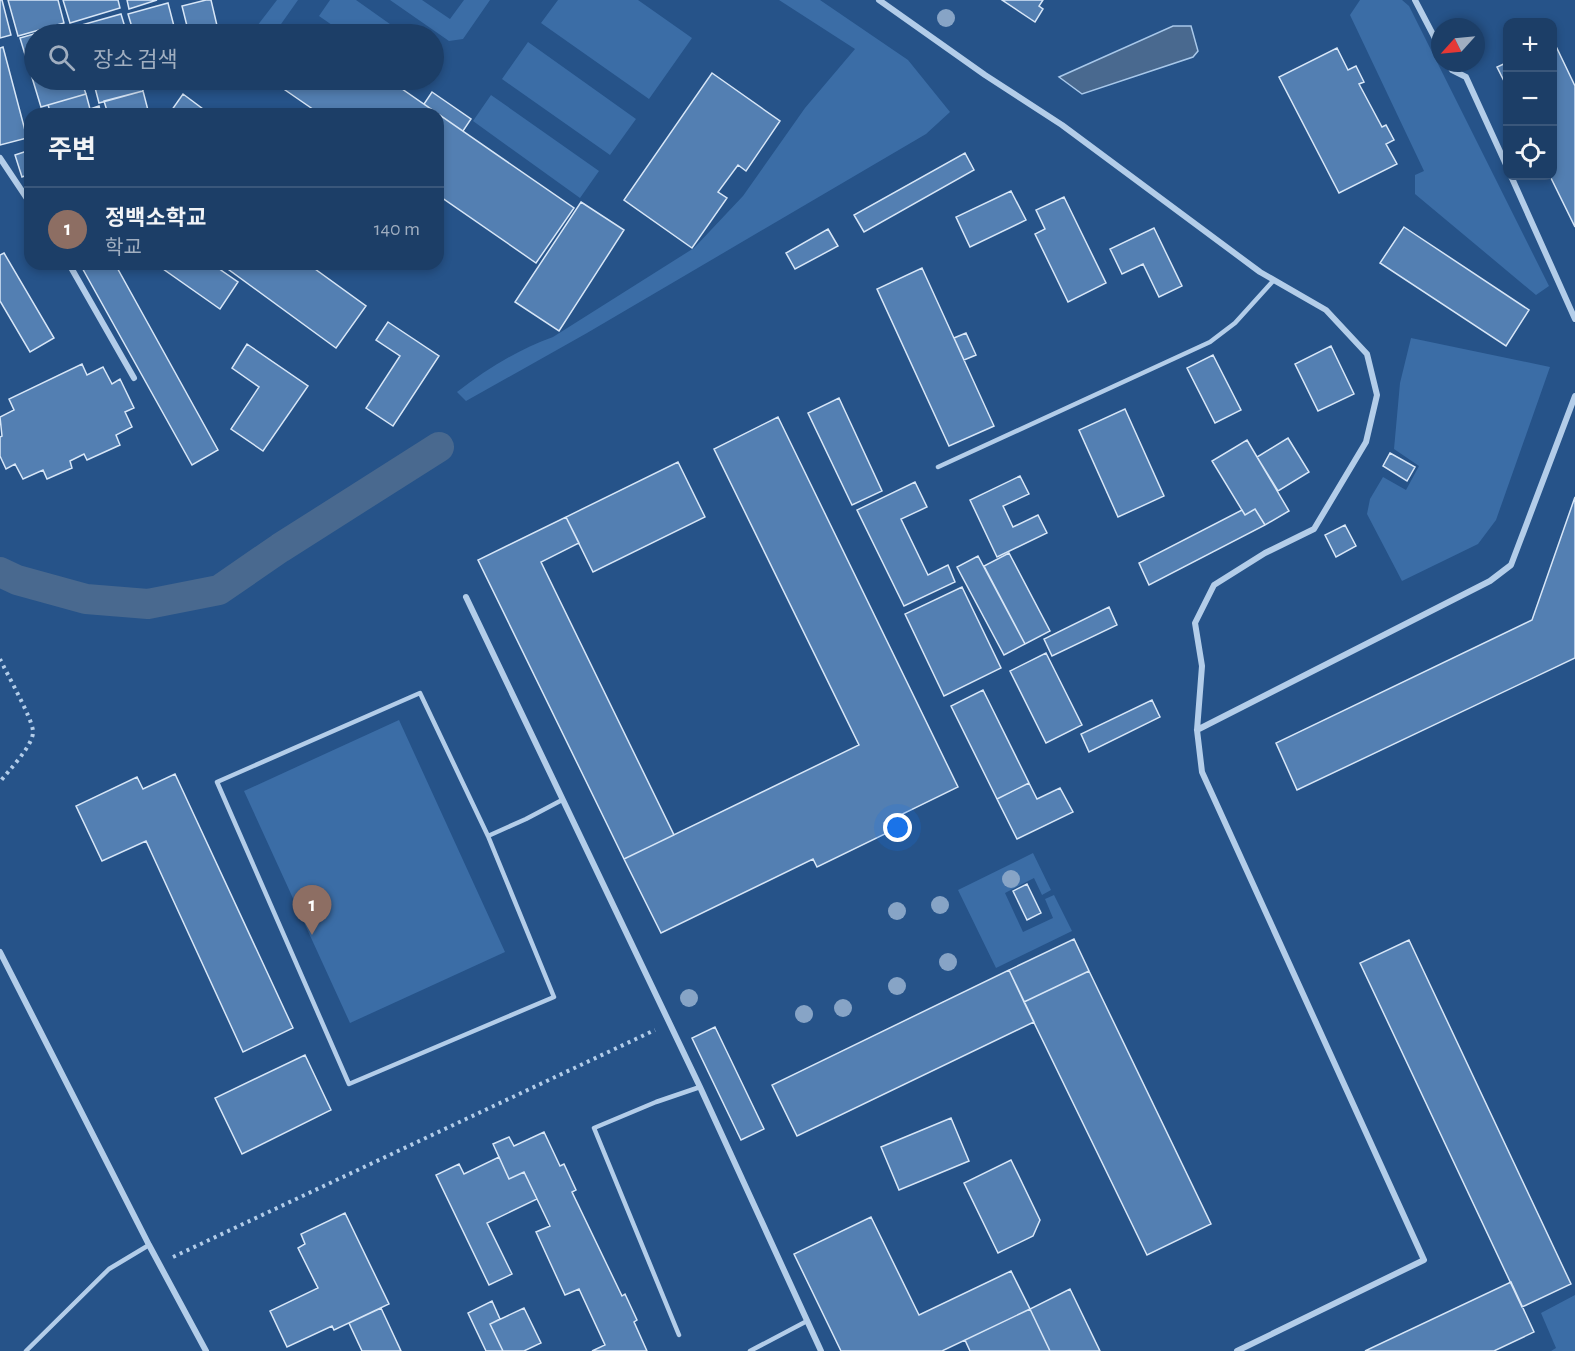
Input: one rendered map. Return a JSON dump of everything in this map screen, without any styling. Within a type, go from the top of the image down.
[{"type":"street","points":[[879,0],[985,75],[1062,125],[1260,272],[1326,310],[1367,354],[1377,395],[1366,442],[1314,529],[1265,553],[1214,585],[1195,623],[1202,666],[1197,730],[1202,772],[1424,1260],[1237,1351]]},
{"type":"street","points":[[1415,0],[1431,31]]},
{"type":"street","points":[[1456,72],[1466,77],[1503,158]]},
{"type":"street","points":[[0,158],[24,194]]},
{"type":"street","points":[[1513,180],[1575,319]]},
{"type":"street","points":[[72,270],[134,378]]},
{"type":"street","points":[[1197,730],[1490,581],[1511,565],[1575,396]]},
{"type":"street","points":[[466,597],[700,1087],[821,1351]]},
{"type":"street","points":[[0,952],[149,1245],[206,1351]]},
{"type":"lane","points":[[938,467],[1210,342],[1235,323],[1274,280]]},
{"type":"lane","points":[[420,693],[488,836],[554,997],[349,1084],[217,782],[420,693]]},
{"type":"lane","points":[[488,836],[562,800]]},
{"type":"lane","points":[[679,1335],[594,1128],[656,1102],[700,1087]]},
{"type":"lane","points":[[26,1351],[109,1269],[149,1245]]},
{"type":"lane","points":[[750,1351],[807,1321]]},
{"type":"path","points":[[0,659],[33,732],[29,744],[0,782]]},
{"type":"path","points":[[159,1264],[670,1024]]},
{"type":"shaded area","points":[[277,0],[298,0],[281,24],[259,24]]},
{"type":"shaded area","points":[[330,0],[356,0],[390,24],[331,24],[319,16]]},
{"type":"shaded area","points":[[390,0],[422,0],[450,19],[464,0],[490,0],[463,39],[449,41],[444,38],[444,24],[425,24]]},
{"type":"shaded area","points":[[558,0],[638,0],[692,38],[649,99],[541,23]]},
{"type":"shaded area","points":[[779,0],[820,0],[908,60],[950,112],[926,134],[587,333],[466,401],[457,392],[503,361],[553,337],[694,248],[743,196],[805,108],[855,49]]},
{"type":"shaded area","points":[[1360,0],[1402,0],[1409,6],[1431,50],[1431,72],[1442,72],[1549,286],[1536,295],[1415,194],[1415,175],[1424,171],[1350,15]]},
{"type":"shaded area","points":[[1173,26],[1191,26],[1198,51],[1193,57],[1082,94],[1059,77]]},
{"type":"shaded area","points":[[528,42],[636,119],[610,155],[502,79]]},
{"type":"shaded area","points":[[491,95],[599,171],[580,198],[473,121]]},
{"type":"shaded area","points":[[1411,338],[1550,367],[1496,520],[1478,544],[1402,581],[1367,514],[1370,499],[1383,477],[1406,490],[1419,466],[1394,449],[1400,383]]},
{"type":"shaded area","points":[[399,720],[505,952],[350,1023],[244,791]]},
{"type":"shaded area","points":[[1033,853],[1051,890],[1042,895],[1034,878],[1005,893],[1023,932],[1053,918],[1045,899],[1054,895],[1072,931],[996,968],[958,890]]},
{"type":"shaded area","points":[[1575,1295],[1575,1351],[1551,1351],[1556,1348],[1541,1313]]},
{"type":"building","points":[[0,0],[2,0],[11,35],[0,38]]},
{"type":"building","points":[[8,0],[58,0],[64,23],[24,24],[24,34],[18,36]]},
{"type":"building","points":[[63,0],[118,0],[120,8],[70,23]]},
{"type":"building","points":[[127,0],[157,0],[129,9]]},
{"type":"building","points":[[211,0],[217,24],[186,24],[182,6]]},
{"type":"building","points":[[1002,0],[1043,0],[1039,6],[1043,9],[1035,22]]},
{"type":"building","points":[[168,3],[173,24],[131,24],[128,14]]},
{"type":"building","points":[[121,14],[124,24],[85,24]]},
{"type":"building","points":[[24,37],[24,51],[20,38]]},
{"type":"building","points":[[3,47],[24,127],[24,139],[0,145],[0,48]]},
{"type":"building","points":[[1337,48],[1348,70],[1356,66],[1364,82],[1359,84],[1382,127],[1386,125],[1394,140],[1386,144],[1397,164],[1339,193],[1279,77]]},
{"type":"building","points":[[1557,48],[1575,86],[1575,227],[1552,180],[1557,180]]},
{"type":"building","points":[[1503,64],[1503,79],[1497,67]]},
{"type":"building","points":[[712,73],[780,121],[746,171],[738,165],[718,192],[727,198],[692,248],[624,200]]},
{"type":"building","points":[[36,90],[85,90],[86,94],[41,107]]},
{"type":"building","points":[[96,90],[143,90],[143,91],[99,103]]},
{"type":"building","points":[[285,90],[403,90],[429,108],[311,108]]},
{"type":"building","points":[[143,91],[147,108],[106,108],[104,101]]},
{"type":"building","points":[[432,92],[471,119],[463,131],[444,118],[444,108],[430,108],[424,104]]},
{"type":"building","points":[[86,94],[90,108],[49,108],[48,105]]},
{"type":"building","points":[[183,94],[202,108],[173,108]]},
{"type":"building","points":[[444,118],[574,208],[536,263],[444,199]]},
{"type":"building","points":[[24,152],[24,176],[22,177],[15,155]]},
{"type":"building","points":[[965,153],[974,170],[864,232],[854,215]]},
{"type":"building","points":[[1011,191],[1026,220],[970,247],[956,217]]},
{"type":"building","points":[[1064,197],[1106,283],[1068,302],[1035,234],[1045,229],[1036,210]]},
{"type":"building","points":[[581,202],[624,230],[559,331],[515,302]]},
{"type":"building","points":[[1404,227],[1529,310],[1506,346],[1380,263]]},
{"type":"building","points":[[1154,228],[1182,286],[1159,297],[1143,264],[1122,274],[1110,249]]},
{"type":"building","points":[[828,229],[838,246],[795,269],[786,253]]},
{"type":"building","points":[[4,253],[54,338],[30,352],[0,301],[0,255]]},
{"type":"building","points":[[922,268],[994,426],[949,446],[877,289]]},
{"type":"building","points":[[83,270],[118,270],[218,450],[192,465]]},
{"type":"building","points":[[165,270],[221,270],[238,282],[220,309]]},
{"type":"building","points":[[229,270],[316,270],[366,306],[336,348]]},
{"type":"building","points":[[388,322],[439,356],[393,426],[366,408],[400,356],[376,340]]},
{"type":"building","points":[[966,333],[976,355],[964,360],[954,338]]},
{"type":"building","points":[[247,344],[308,386],[263,451],[231,429],[259,387],[232,368]]},
{"type":"building","points":[[1331,346],[1354,394],[1318,411],[1295,364]]},
{"type":"building","points":[[1213,355],[1241,410],[1215,423],[1187,368]]},
{"type":"building","points":[[82,364],[87,375],[103,367],[112,384],[120,379],[134,408],[125,412],[132,427],[116,435],[120,445],[87,460],[84,454],[70,461],[72,468],[47,479],[43,470],[23,479],[15,464],[6,469],[0,456],[0,437],[2,436],[0,417],[14,410],[9,399]]},
{"type":"building","points":[[839,398],[882,491],[852,505],[808,413]]},
{"type":"building","points":[[1125,409],[1164,496],[1118,517],[1079,430]]},
{"type":"building","points":[[778,417],[958,787],[884,823],[889,832],[817,867],[813,859],[661,933],[624,859],[859,745],[714,449]]},
{"type":"building","points":[[1288,438],[1309,472],[1278,491],[1257,457]]},
{"type":"building","points":[[1247,440],[1289,511],[1265,525],[1255,509],[1245,515],[1212,461]]},
{"type":"building","points":[[1390,453],[1415,467],[1407,481],[1383,466]]},
{"type":"building","points":[[678,462],[705,517],[593,572],[566,517]]},
{"type":"building","points":[[1020,476],[1029,494],[1003,506],[1013,527],[1038,515],[1047,533],[997,557],[970,500]]},
{"type":"building","points":[[915,482],[927,507],[901,519],[928,575],[948,565],[955,582],[904,606],[857,510]]},
{"type":"building","points":[[1575,497],[1575,658],[1297,790],[1276,743],[1532,620]]},
{"type":"building","points":[[1255,509],[1265,525],[1149,585],[1139,563],[1242,510],[1245,515]]},
{"type":"building","points":[[566,517],[579,543],[541,562],[674,835],[624,859],[478,560]]},
{"type":"building","points":[[1345,525],[1356,546],[1336,557],[1325,535]]},
{"type":"building","points":[[1009,553],[1050,631],[1025,644],[984,566]]},
{"type":"building","points":[[978,556],[1025,644],[1004,655],[957,567]]},
{"type":"building","points":[[962,587],[1001,668],[944,696],[905,614]]},
{"type":"building","points":[[1109,607],[1117,625],[1052,656],[1044,639]]},
{"type":"building","points":[[1046,653],[1082,725],[1046,743],[1010,671]]},
{"type":"building","points":[[983,690],[1029,783],[997,799],[951,706]]},
{"type":"building","points":[[1152,700],[1160,717],[1089,752],[1081,734]]},
{"type":"building","points":[[175,774],[293,1028],[243,1052],[146,841],[102,861],[76,806],[137,777],[143,789]]},
{"type":"building","points":[[1029,783],[1037,799],[1060,788],[1073,812],[1017,839],[997,799]]},
{"type":"building","points":[[1027,884],[1041,913],[1027,920],[1013,891]]},
{"type":"building","points":[[1074,939],[1089,971],[1024,1002],[1009,970]]},
{"type":"building","points":[[1409,940],[1571,1284],[1522,1307],[1360,963]]},
{"type":"building","points":[[1009,970],[1034,1022],[797,1136],[772,1085]]},
{"type":"building","points":[[1089,971],[1211,1224],[1147,1255],[1024,1002]]},
{"type":"building","points":[[715,1027],[764,1129],[741,1140],[692,1038]]},
{"type":"building","points":[[305,1055],[331,1110],[242,1154],[215,1098]]},
{"type":"building","points":[[951,1118],[969,1161],[899,1190],[881,1147]]},
{"type":"building","points":[[544,1132],[560,1166],[564,1164],[576,1190],[572,1192],[622,1296],[625,1294],[637,1320],[634,1322],[647,1351],[592,1351],[605,1345],[579,1289],[565,1295],[536,1232],[550,1226],[524,1172],[509,1179],[493,1144],[509,1137],[514,1146]]},
{"type":"building","points":[[499,1157],[509,1179],[524,1172],[537,1199],[487,1223],[512,1274],[489,1285],[436,1175],[459,1164],[464,1174]]},
{"type":"building","points":[[1011,1160],[1040,1220],[1033,1236],[998,1253],[964,1183]]},
{"type":"building","points":[[345,1213],[389,1304],[334,1330],[332,1326],[287,1347],[270,1311],[318,1288],[298,1248],[305,1244],[301,1234]]},
{"type":"building","points":[[871,1217],[919,1315],[1011,1271],[1030,1309],[942,1351],[841,1351],[794,1254]]},
{"type":"building","points":[[1511,1282],[1534,1332],[1494,1351],[1365,1351]]},
{"type":"building","points":[[1070,1289],[1100,1351],[1050,1351],[1030,1309]]},
{"type":"building","points":[[492,1301],[500,1319],[490,1324],[503,1351],[486,1351],[468,1313]]},
{"type":"building","points":[[381,1308],[401,1351],[362,1351],[349,1323]]},
{"type":"building","points":[[524,1308],[541,1343],[524,1351],[503,1351],[490,1324]]},
{"type":"building","points":[[1030,1309],[1050,1351],[970,1351],[965,1340]]},
{"type":"waterway","points":[[0,572],[17,580],[86,599],[148,604],[219,590],[280,548],[439,447]]},
{"type":"place","name":"정백소학교","points":[[312,935]]}]
